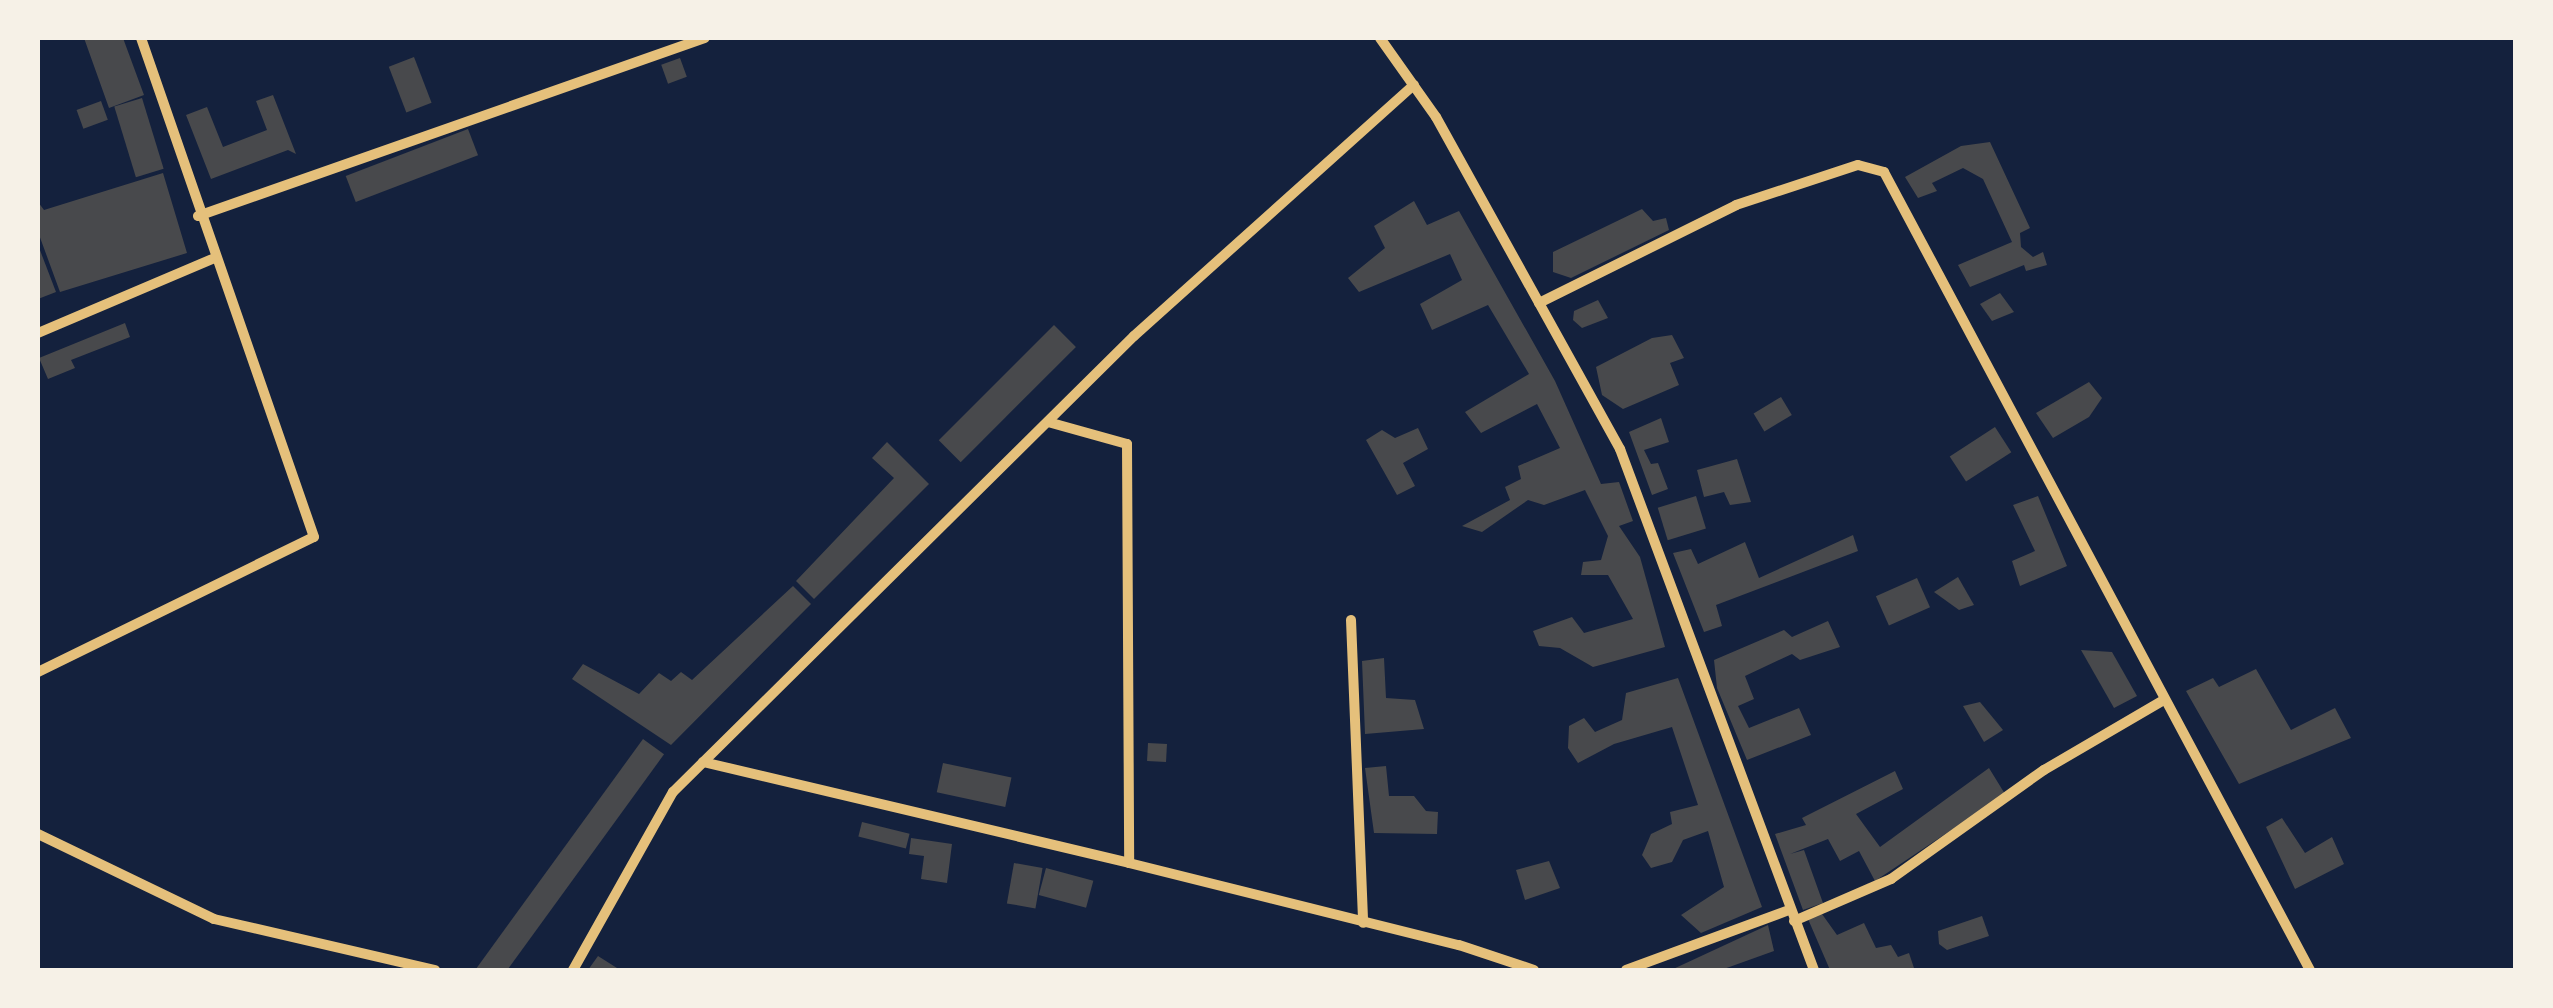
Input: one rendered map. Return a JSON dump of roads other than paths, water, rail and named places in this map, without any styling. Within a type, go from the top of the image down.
[{"type":"street","points":[[38,672],[314,537],[198,216],[142,38]]},
{"type":"street","points":[[198,216],[706,38]]},
{"type":"street","points":[[1380,38],[1414,86],[1620,449],[1814,970]]},
{"type":"street","points":[[573,970],[673,792],[1048,422],[1414,86]]},
{"type":"street","points":[[1539,303],[1736,205],[1858,165],[1884,172],[2162,701],[2310,970]]},
{"type":"street","points":[[38,333],[215,258]]},
{"type":"street","points":[[1048,422],[1127,444],[1129,863]]},
{"type":"street","points":[[1351,620],[1364,923]]},
{"type":"street","points":[[1626,970],[1890,880],[2044,770],[2162,701]]},
{"type":"street","points":[[704,762],[1129,863],[1534,970]]},
{"type":"street","points":[[38,834],[214,919],[435,970]]}]
